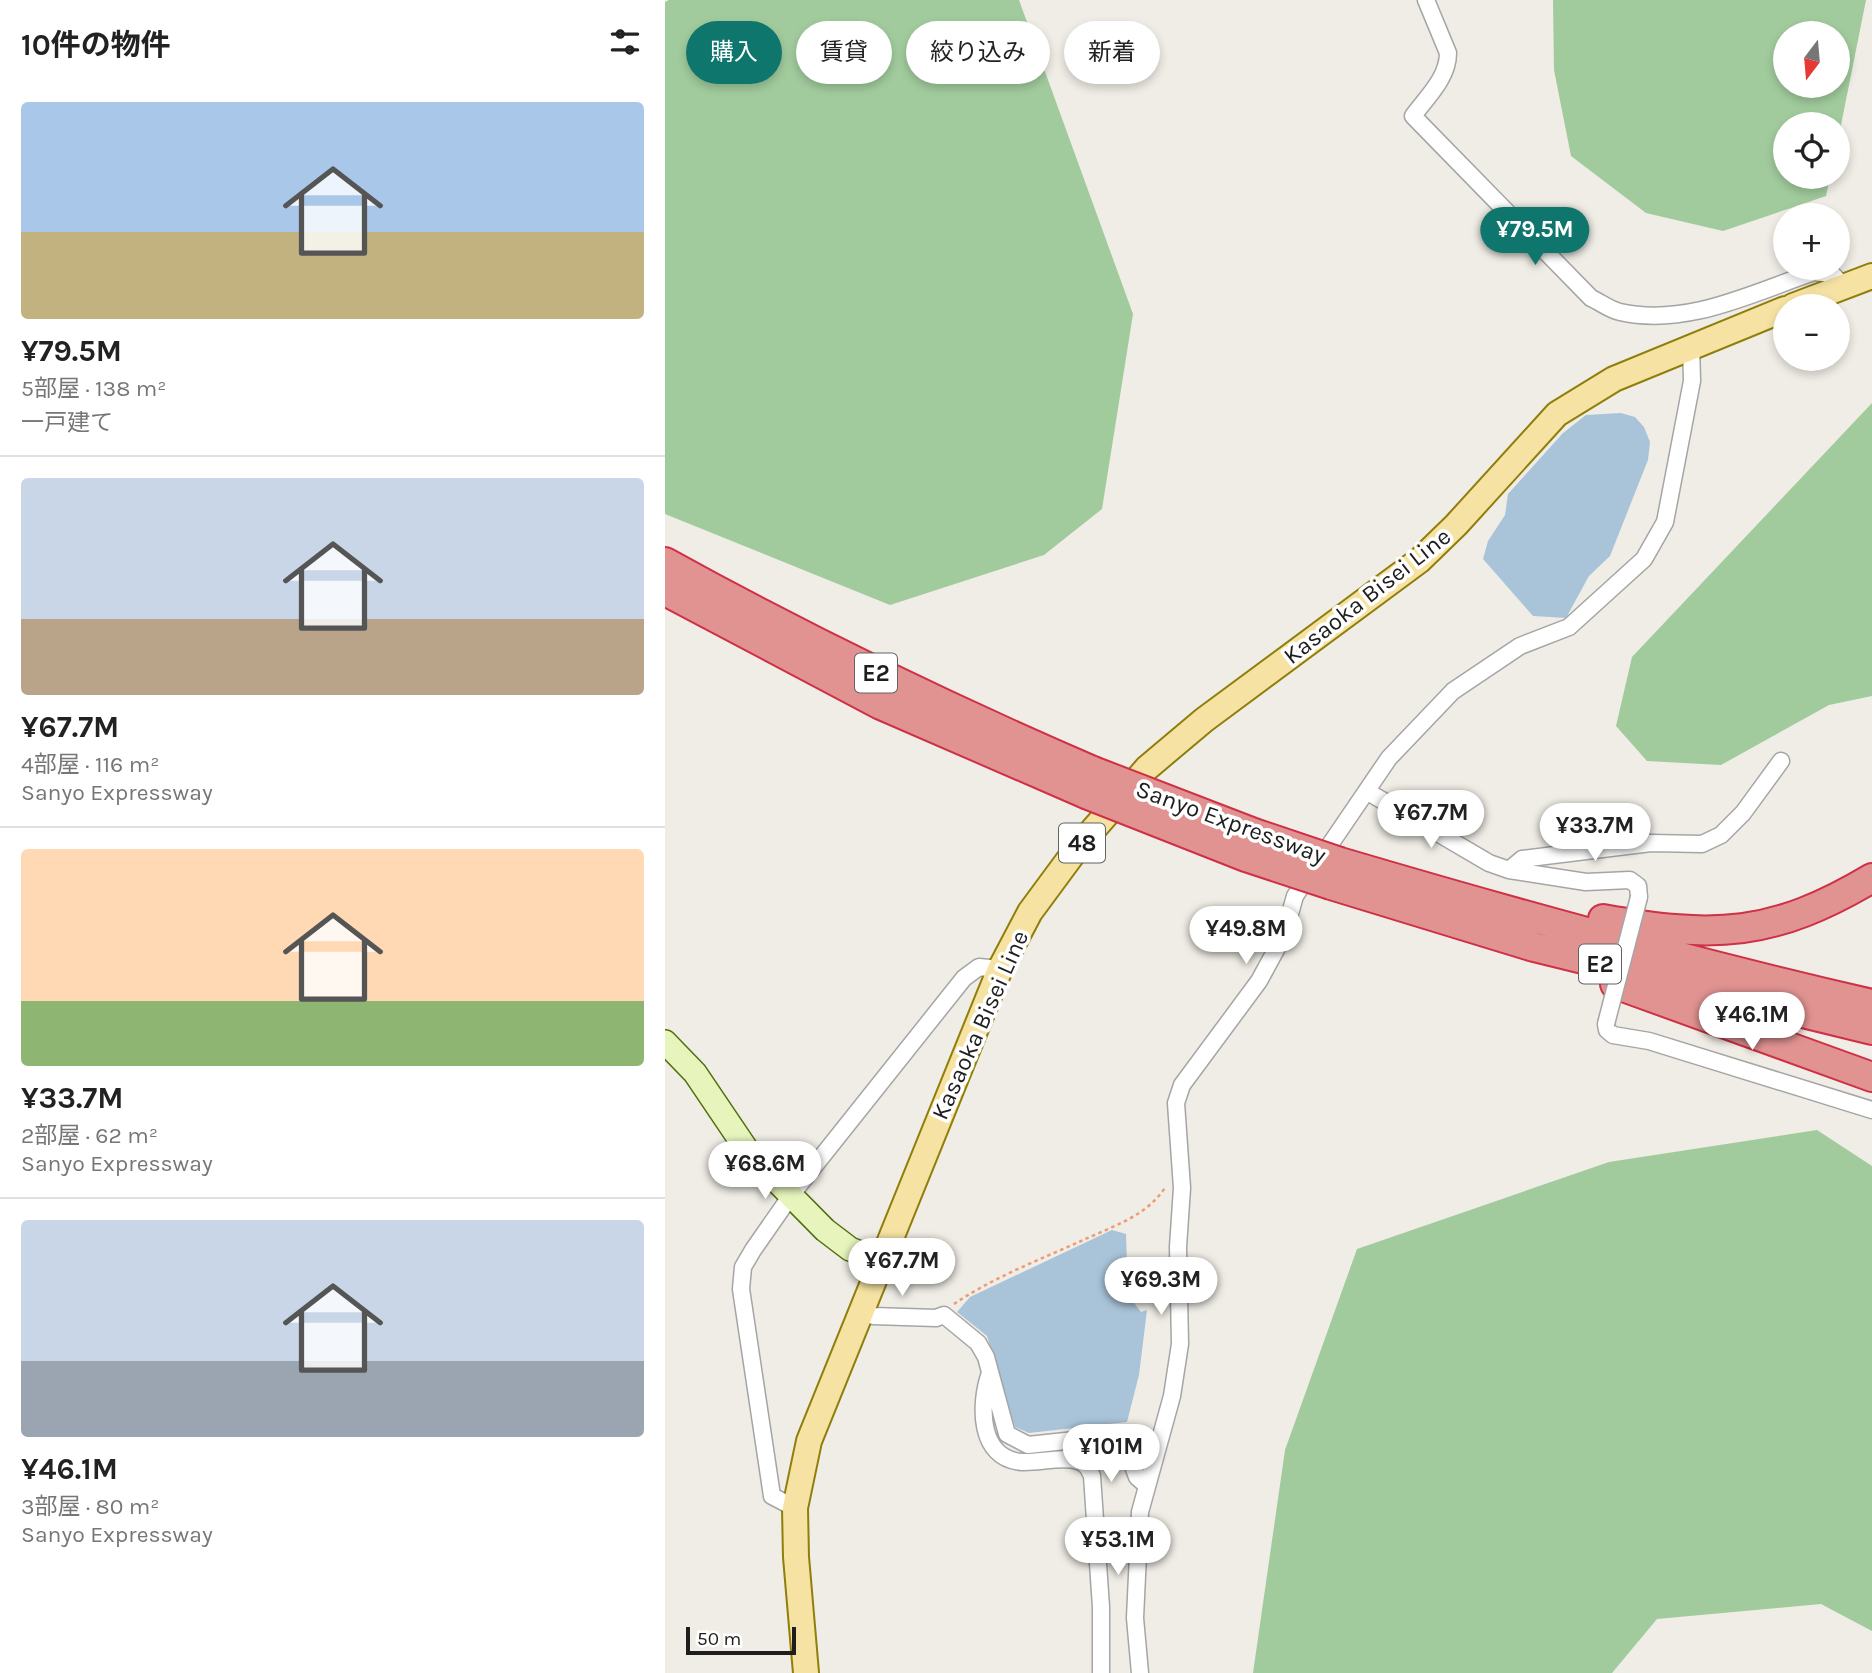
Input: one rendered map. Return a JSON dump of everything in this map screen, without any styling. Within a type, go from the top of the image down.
[{"type":"highway","name":"Sanyo Expressway","points":[[665,562],[1089,782],[1246,857],[1338,867],[1747,976],[1872,1004]]},
{"type":"highway","name":"Sanyo Expressway","points":[[665,591],[881,705],[1089,782],[1254,833],[1338,867],[1437,919],[1741,1000],[1872,1030]]},
{"type":"highway","points":[[1338,867],[1674,931],[1740,930],[1792,918],[1828,904],[1872,877]]},
{"type":"highway","points":[[1437,919],[1872,1077]]},
{"type":"main road","points":[[1824,294],[1872,275]]},
{"type":"main road","name":"Kasaoka Bisei Line","points":[[806,1673],[796,1557],[795,1508],[809,1441],[1000,969],[1030,912],[1078,847],[1147,768],[1204,720],[1420,560],[1457,525],[1557,414],[1614,379],[1691,345],[1773,314]]},
{"type":"main road","points":[[665,1042],[695,1073],[749,1153],[825,1230],[841,1243],[881,1261]]},
{"type":"street","points":[[1426,0],[1448,53],[1448,62],[1441,80],[1413,116],[1591,298],[1618,312],[1650,316],[1689,315],[1814,272],[1832,274],[1844,286]]},
{"type":"street","points":[[1140,1673],[1135,1618],[1140,1512],[1172,1396],[1180,1344],[1180,1151],[1176,1103],[1182,1085],[1259,981],[1284,935],[1295,896],[1389,758],[1453,691],[1520,646],[1569,627],[1644,559],[1665,522],[1692,381],[1691,345]]},
{"type":"street","points":[[1509,870],[1522,859],[1651,843],[1702,844],[1721,835],[1743,813],[1781,761]]},
{"type":"street","points":[[1368,792],[1489,863],[1509,870],[1586,882],[1630,880],[1638,886],[1639,897],[1606,1024],[1607,1030],[1613,1035],[1649,1041],[1872,1110]]},
{"type":"street","points":[[795,1508],[772,1496],[741,1289],[743,1267],[792,1194],[964,978],[979,967],[1000,969]]},
{"type":"street","points":[[861,1312],[936,1318],[944,1315],[978,1343],[990,1373],[1007,1434],[1016,1441],[1028,1444],[1112,1436],[1123,1439],[1137,1477],[1146,1484]]},
{"type":"street","points":[[990,1373],[983,1391],[982,1412],[994,1448],[1004,1457],[1019,1462],[1076,1460],[1086,1465],[1092,1476],[1101,1606],[1101,1673]]},
{"type":"path","points":[[944,1315],[986,1285],[1122,1222],[1157,1201],[1180,1151]]},
{"type":"green space","points":[[1019,0],[1027,21],[906,21],[906,84],[1049,84],[1133,314],[1102,509],[1044,555],[890,605],[665,514],[665,2]]},
{"type":"green space","points":[[1553,0],[1866,0],[1850,80],[1850,21],[1773,21],[1773,98],[1846,98],[1844,112],[1773,112],[1773,189],[1827,189],[1826,196],[1805,203],[1773,203],[1773,214],[1723,231],[1646,213],[1571,156],[1554,70]]},
{"type":"green space","points":[[1872,403],[1872,696],[1829,705],[1721,765],[1647,761],[1616,726],[1632,657]]},
{"type":"green space","points":[[1817,1130],[1872,1166],[1872,1631],[1821,1604],[1657,1619],[1612,1673],[1253,1673],[1285,1450],[1357,1249],[1609,1162]]},
{"type":"water","points":[[1621,413],[1635,417],[1644,427],[1650,442],[1648,460],[1610,556],[1589,576],[1566,618],[1533,616],[1483,559],[1488,541],[1505,515],[1508,494],[1563,433],[1586,415]]},
{"type":"water","points":[[1112,1230],[1126,1234],[1128,1295],[1141,1312],[1147,1310],[1139,1375],[1127,1422],[1029,1433],[1015,1427],[987,1336],[957,1312],[970,1297]]}]
